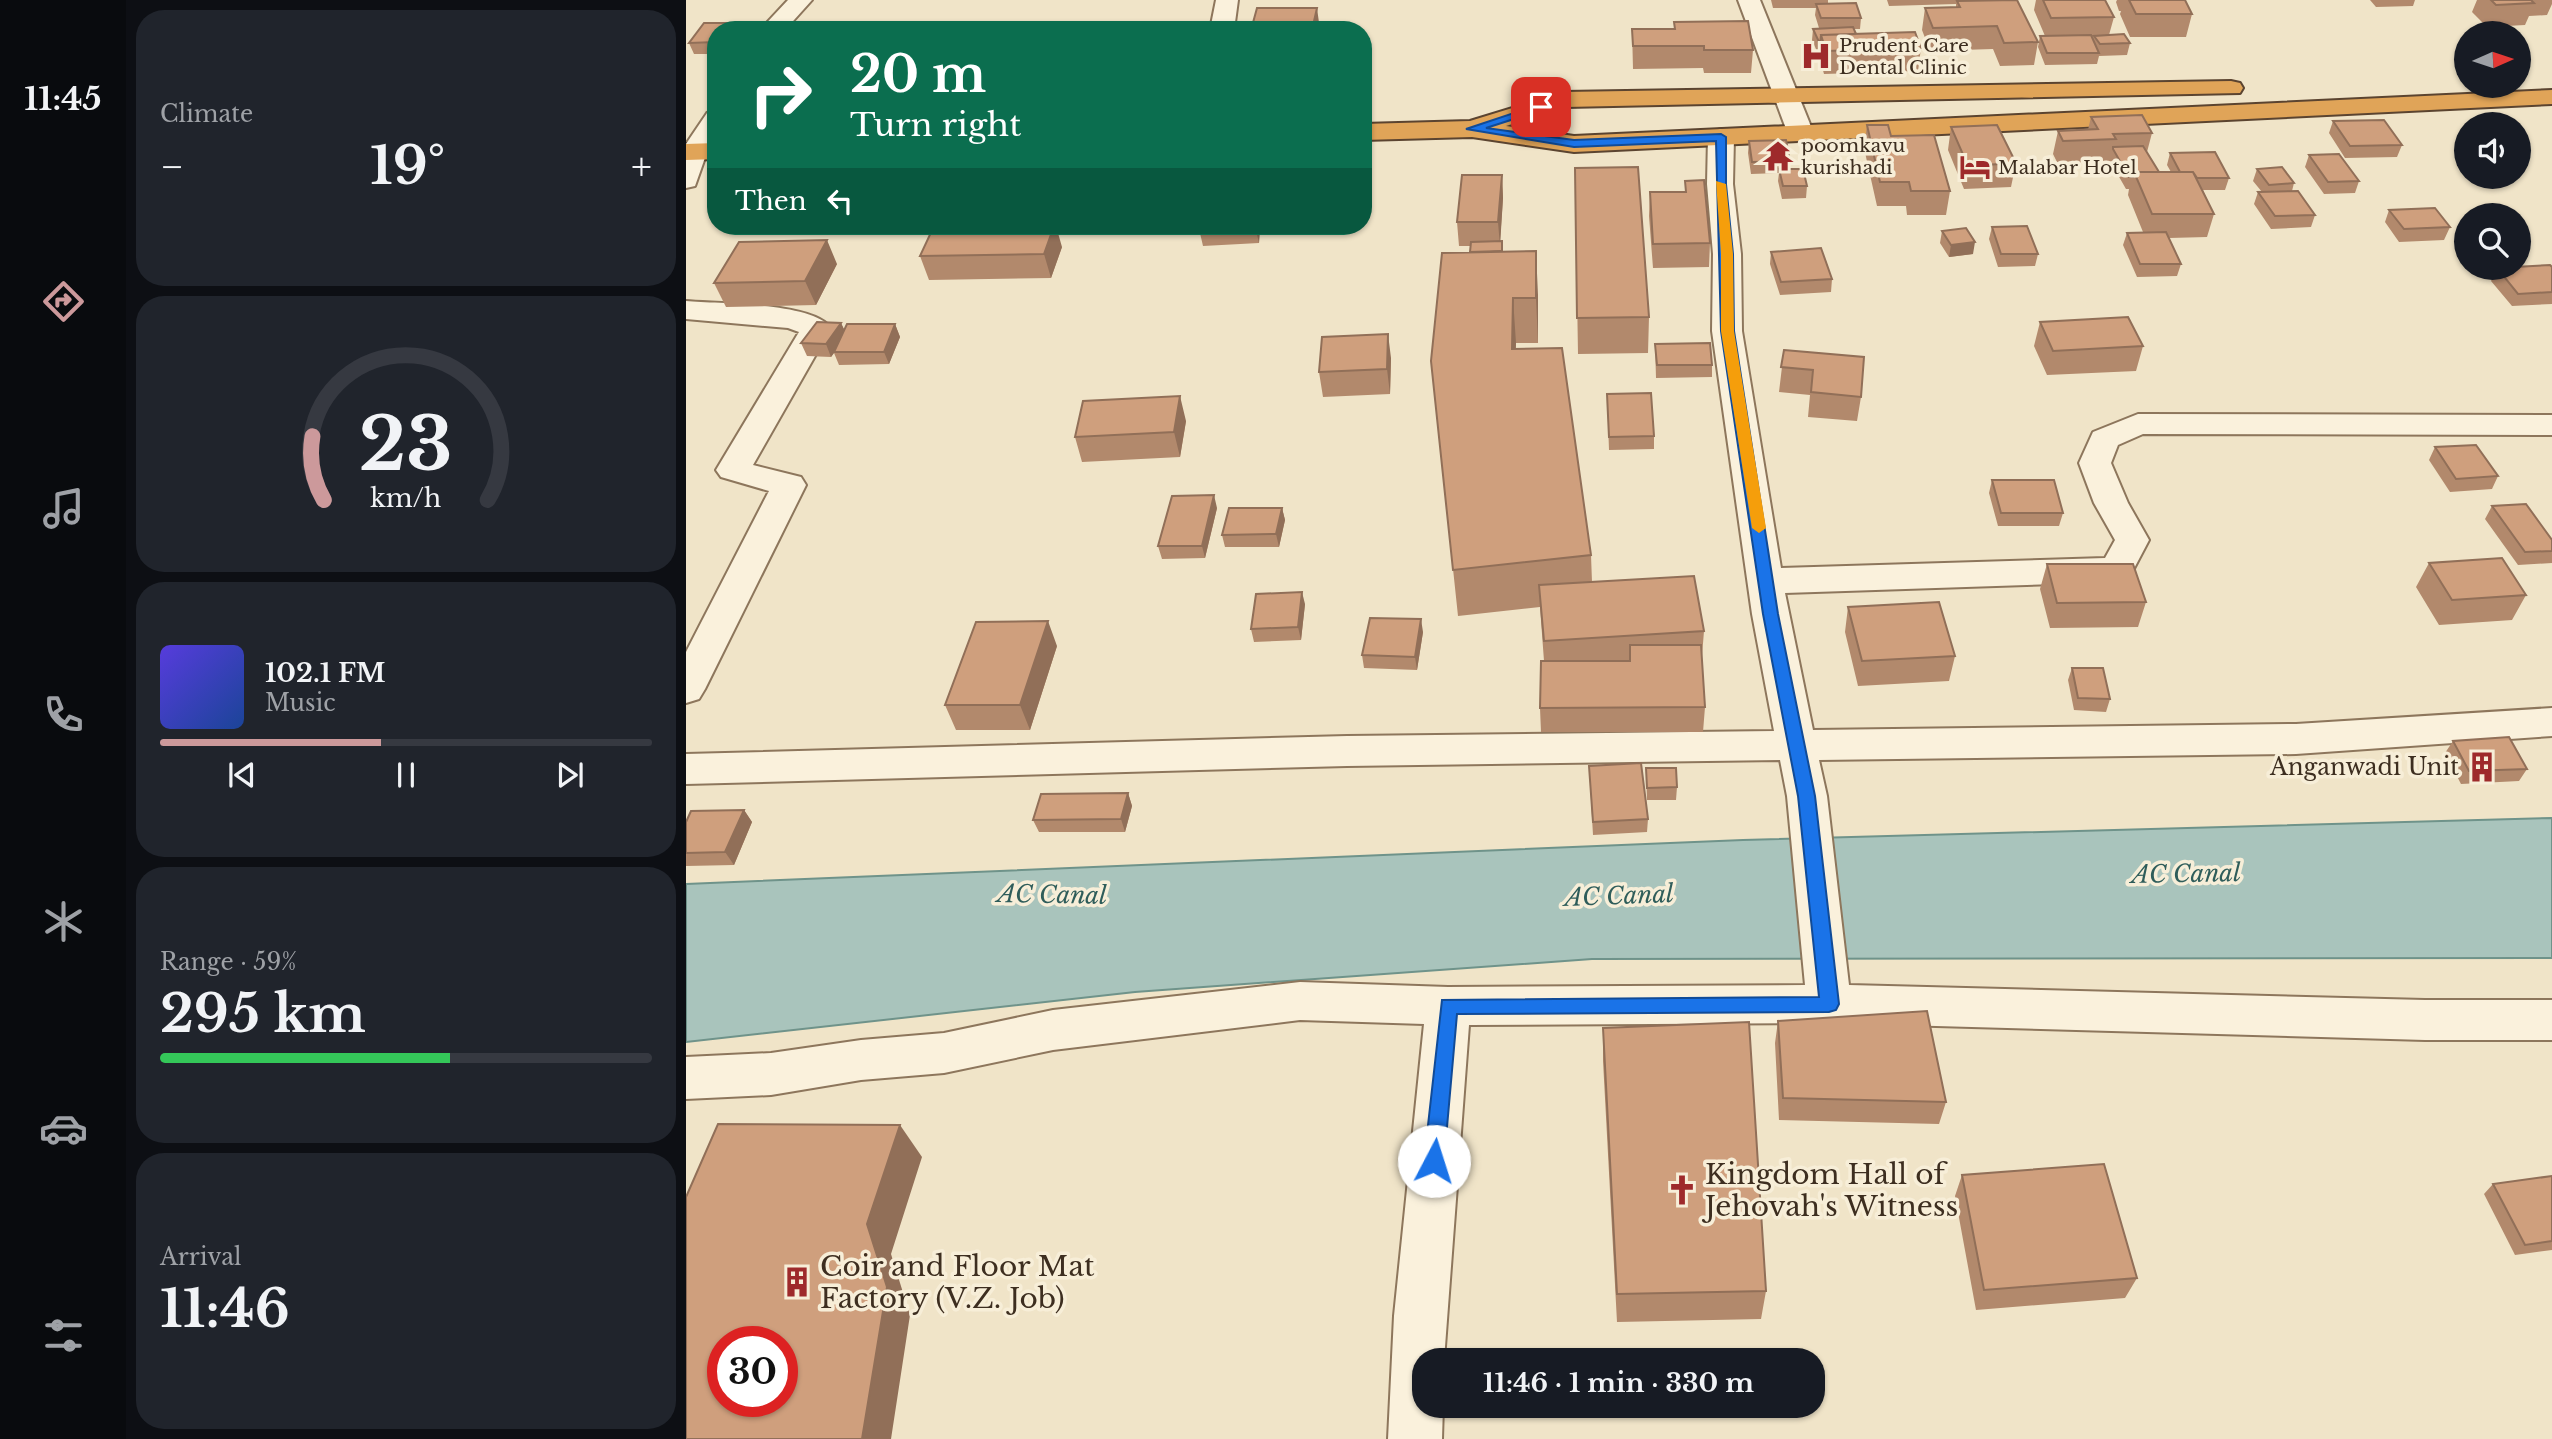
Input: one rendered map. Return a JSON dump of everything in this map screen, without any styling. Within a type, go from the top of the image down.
[{"type":"highway","points":[[2531,76],[2552,75]]},
{"type":"highway","points":[[1472,129],[1564,100],[2207,89],[2454,79]]},
{"type":"highway","points":[[1372,132],[1472,129],[1574,144],[2552,97]]},
{"type":"street","points":[[781,21],[801,0]]},
{"type":"street","points":[[1224,21],[1227,0]]},
{"type":"street","points":[[1749,0],[1801,134]]},
{"type":"street","points":[[686,180],[707,136]]},
{"type":"street","points":[[1721,137],[1720,184],[1727,254],[1727,331],[1766,581],[1807,796],[1827,990]]},
{"type":"street","points":[[686,310],[793,319],[816,328],[733,470],[789,485],[686,689]]},
{"type":"street","points":[[1766,581],[2117,570],[2132,540],[2110,503],[2095,463],[2104,439],[2138,424],[2552,425]]},
{"type":"street","points":[[686,768],[1347,751],[2296,739],[2552,722]]},
{"type":"street","points":[[686,1078],[771,1074],[861,1060],[944,1053],[1053,1030],[1300,1001],[1448,1006],[1827,990],[2425,1020],[2552,1020]]},
{"type":"street","points":[[1415,1439],[1420,1316],[1448,1006]]},
{"type":"water","name":"AC Canal","points":[[2552,818],[2552,958],[1592,959],[1135,992],[686,1042],[686,884],[1743,840]]},
{"type":"building","points":[[2017,0],[2038,42],[2004,43],[1997,26],[1933,28],[1925,8],[1960,7],[1957,1]]},
{"type":"building","points":[[2043,0],[2105,0],[2114,17],[2051,18]]},
{"type":"building","points":[[2129,0],[2185,0],[2192,14],[2136,14]]},
{"type":"building","points":[[2491,0],[2531,0],[2534,3],[2496,5]]},
{"type":"building","points":[[1856,3],[1861,18],[1821,18],[1816,4]]},
{"type":"building","points":[[1257,8],[1317,8],[1314,21],[1253,21]]},
{"type":"building","points":[[1748,21],[1753,50],[1704,50],[1704,46],[1633,46],[1632,29],[1675,29],[1674,22]]},
{"type":"building","points":[[704,23],[707,23],[707,42],[689,43]]},
{"type":"building","points":[[1853,27],[1856,34],[1821,35],[1820,44],[1813,29]]},
{"type":"building","points":[[1915,32],[1921,48],[1826,51],[1821,35]]},
{"type":"building","points":[[2124,34],[2130,43],[2100,44],[2094,36]]},
{"type":"building","points":[[2091,35],[2099,53],[2047,53],[2040,36]]},
{"type":"building","points":[[2142,115],[2152,133],[2113,134],[2116,139],[2063,141],[2058,131],[2098,129],[2091,117]]},
{"type":"building","points":[[2384,120],[2402,145],[2350,146],[2333,121]]},
{"type":"building","points":[[1867,125],[1888,125],[1891,136],[1934,135],[1950,191],[1911,191],[1909,182],[1880,182]]},
{"type":"building","points":[[1997,125],[2016,163],[1968,166],[1951,127]]},
{"type":"building","points":[[1786,140],[1790,161],[1752,162],[1749,141]]},
{"type":"building","points":[[2143,146],[2159,172],[2134,172],[2133,177],[2129,177],[2113,147]]},
{"type":"building","points":[[2215,152],[2229,178],[2197,178],[2193,172],[2180,172],[2170,153]]},
{"type":"building","points":[[2339,154],[2359,181],[2328,182],[2309,155]]},
{"type":"building","points":[[1638,167],[1649,317],[1577,318],[1575,168]]},
{"type":"building","points":[[2282,167],[2294,183],[2269,185],[2257,169]]},
{"type":"building","points":[[1779,169],[1803,169],[1807,186],[1783,186]]},
{"type":"building","points":[[2134,172],[2193,172],[2214,214],[2152,214]]},
{"type":"building","points":[[1462,175],[1502,175],[1498,222],[1457,222]]},
{"type":"building","points":[[1704,180],[1710,243],[1653,244],[1650,192],[1686,192],[1685,181]]},
{"type":"building","points":[[2298,191],[2315,215],[2275,216],[2258,192]]},
{"type":"building","points":[[2435,208],[2450,227],[2404,229],[2389,210]]},
{"type":"building","points":[[2027,226],[2038,254],[2001,254],[1992,227]]},
{"type":"building","points":[[1966,228],[1975,242],[1951,245],[1942,231]]},
{"type":"building","points":[[2166,232],[2181,264],[2140,264],[2127,233]]},
{"type":"building","points":[[930,235],[1051,235],[1044,254],[920,256]]},
{"type":"building","points":[[827,240],[805,281],[714,283],[739,242]]},
{"type":"building","points":[[1502,241],[1502,251],[1470,252],[1471,242]]},
{"type":"building","points":[[1821,248],[1832,279],[1781,282],[1771,252]]},
{"type":"building","points":[[1536,251],[1536,298],[1513,298],[1512,349],[1562,348],[1591,555],[1453,570],[1431,361],[1442,253]]},
{"type":"building","points":[[2531,266],[2552,267],[2552,292],[2518,294],[2507,280],[2531,280]]},
{"type":"building","points":[[2128,317],[2143,346],[2053,351],[2040,322]]},
{"type":"building","points":[[817,322],[841,323],[826,344],[801,343]]},
{"type":"building","points":[[847,324],[895,324],[884,352],[834,352]]},
{"type":"building","points":[[1388,334],[1387,369],[1319,372],[1322,337]]},
{"type":"building","points":[[1710,343],[1712,365],[1657,365],[1655,344]]},
{"type":"building","points":[[1784,350],[1864,357],[1861,397],[1811,392],[1813,370],[1781,367]]},
{"type":"building","points":[[1651,393],[1654,436],[1609,437],[1607,394]]},
{"type":"building","points":[[1180,396],[1174,432],[1075,437],[1083,401]]},
{"type":"building","points":[[2476,445],[2498,476],[2456,479],[2435,447]]},
{"type":"building","points":[[1992,480],[2054,480],[2063,513],[2001,513]]},
{"type":"building","points":[[1214,495],[1202,546],[1158,546],[1172,496]]},
{"type":"building","points":[[2526,504],[2552,540],[2552,551],[2525,552],[2492,506]]},
{"type":"building","points":[[1229,508],[1282,508],[1276,534],[1222,535]]},
{"type":"building","points":[[2502,558],[2526,595],[2452,600],[2429,563]]},
{"type":"building","points":[[2047,564],[2133,564],[2146,602],[2057,603]]},
{"type":"building","points":[[1694,576],[1704,631],[1544,641],[1539,585]]},
{"type":"building","points":[[1302,592],[1298,627],[1251,629],[1256,594]]},
{"type":"building","points":[[1939,602],[1955,656],[1862,661],[1848,607]]},
{"type":"building","points":[[1370,618],[1421,619],[1415,657],[1362,655]]},
{"type":"building","points":[[1048,621],[1020,705],[945,705],[976,622]]},
{"type":"building","points":[[1630,645],[1701,645],[1705,707],[1540,708],[1541,661],[1630,661]]},
{"type":"building","points":[[2072,668],[2103,668],[2110,699],[2078,698]]},
{"type":"building","points":[[2509,737],[2527,769],[2469,771],[2453,741]]},
{"type":"building","points":[[1641,763],[1648,819],[1593,822],[1589,766]]},
{"type":"building","points":[[1646,768],[1676,768],[1677,787],[1647,788]]},
{"type":"building","points":[[1128,793],[1121,819],[1033,820],[1041,794]]},
{"type":"building","points":[[744,810],[725,852],[686,853],[686,822],[691,811]]},
{"type":"building","points":[[1927,1011],[1946,1102],[1783,1098],[1778,1021]]},
{"type":"building","name":"Kingdom Hall of Jehovah's Witness","points":[[1749,1022],[1766,1291],[1617,1294],[1603,1028]]},
{"type":"building","name":"Coir and Floor Mat Factory (V.Z. Job)","points":[[718,1124],[900,1125],[867,1224],[887,1287],[862,1439],[686,1439],[686,1197]]},
{"type":"building","points":[[2104,1164],[2137,1278],[1984,1290],[1962,1175]]},
{"type":"building","points":[[2552,1176],[2552,1241],[2525,1245],[2493,1184]]},
{"type":"slow traffic","points":[[1720,184],[1727,254],[1727,331],[1759,528]]},
{"type":"place","name":"Prudent Care Dental Clinic","points":[[1816,56]]},
{"type":"place","name":"poomkavu kurishadi","points":[[1778,156]]},
{"type":"place","name":"Malabar Hotel","points":[[1975,167]]},
{"type":"place","name":"Anganwadi Unit","points":[[2482,767]]},
{"type":"place","name":"Kingdom Hall of Jehovah's Witness","points":[[1682,1190]]},
{"type":"place","name":"Coir and Floor Mat Factory (V.Z. Job)","points":[[797,1282]]},
{"type":"route","points":[[1434,1161],[1448,1006],[1829,1004],[1807,796],[1770,614],[1727,331],[1727,254],[1720,184],[1721,137],[1574,144],[1472,129],[1541,107]]}]
